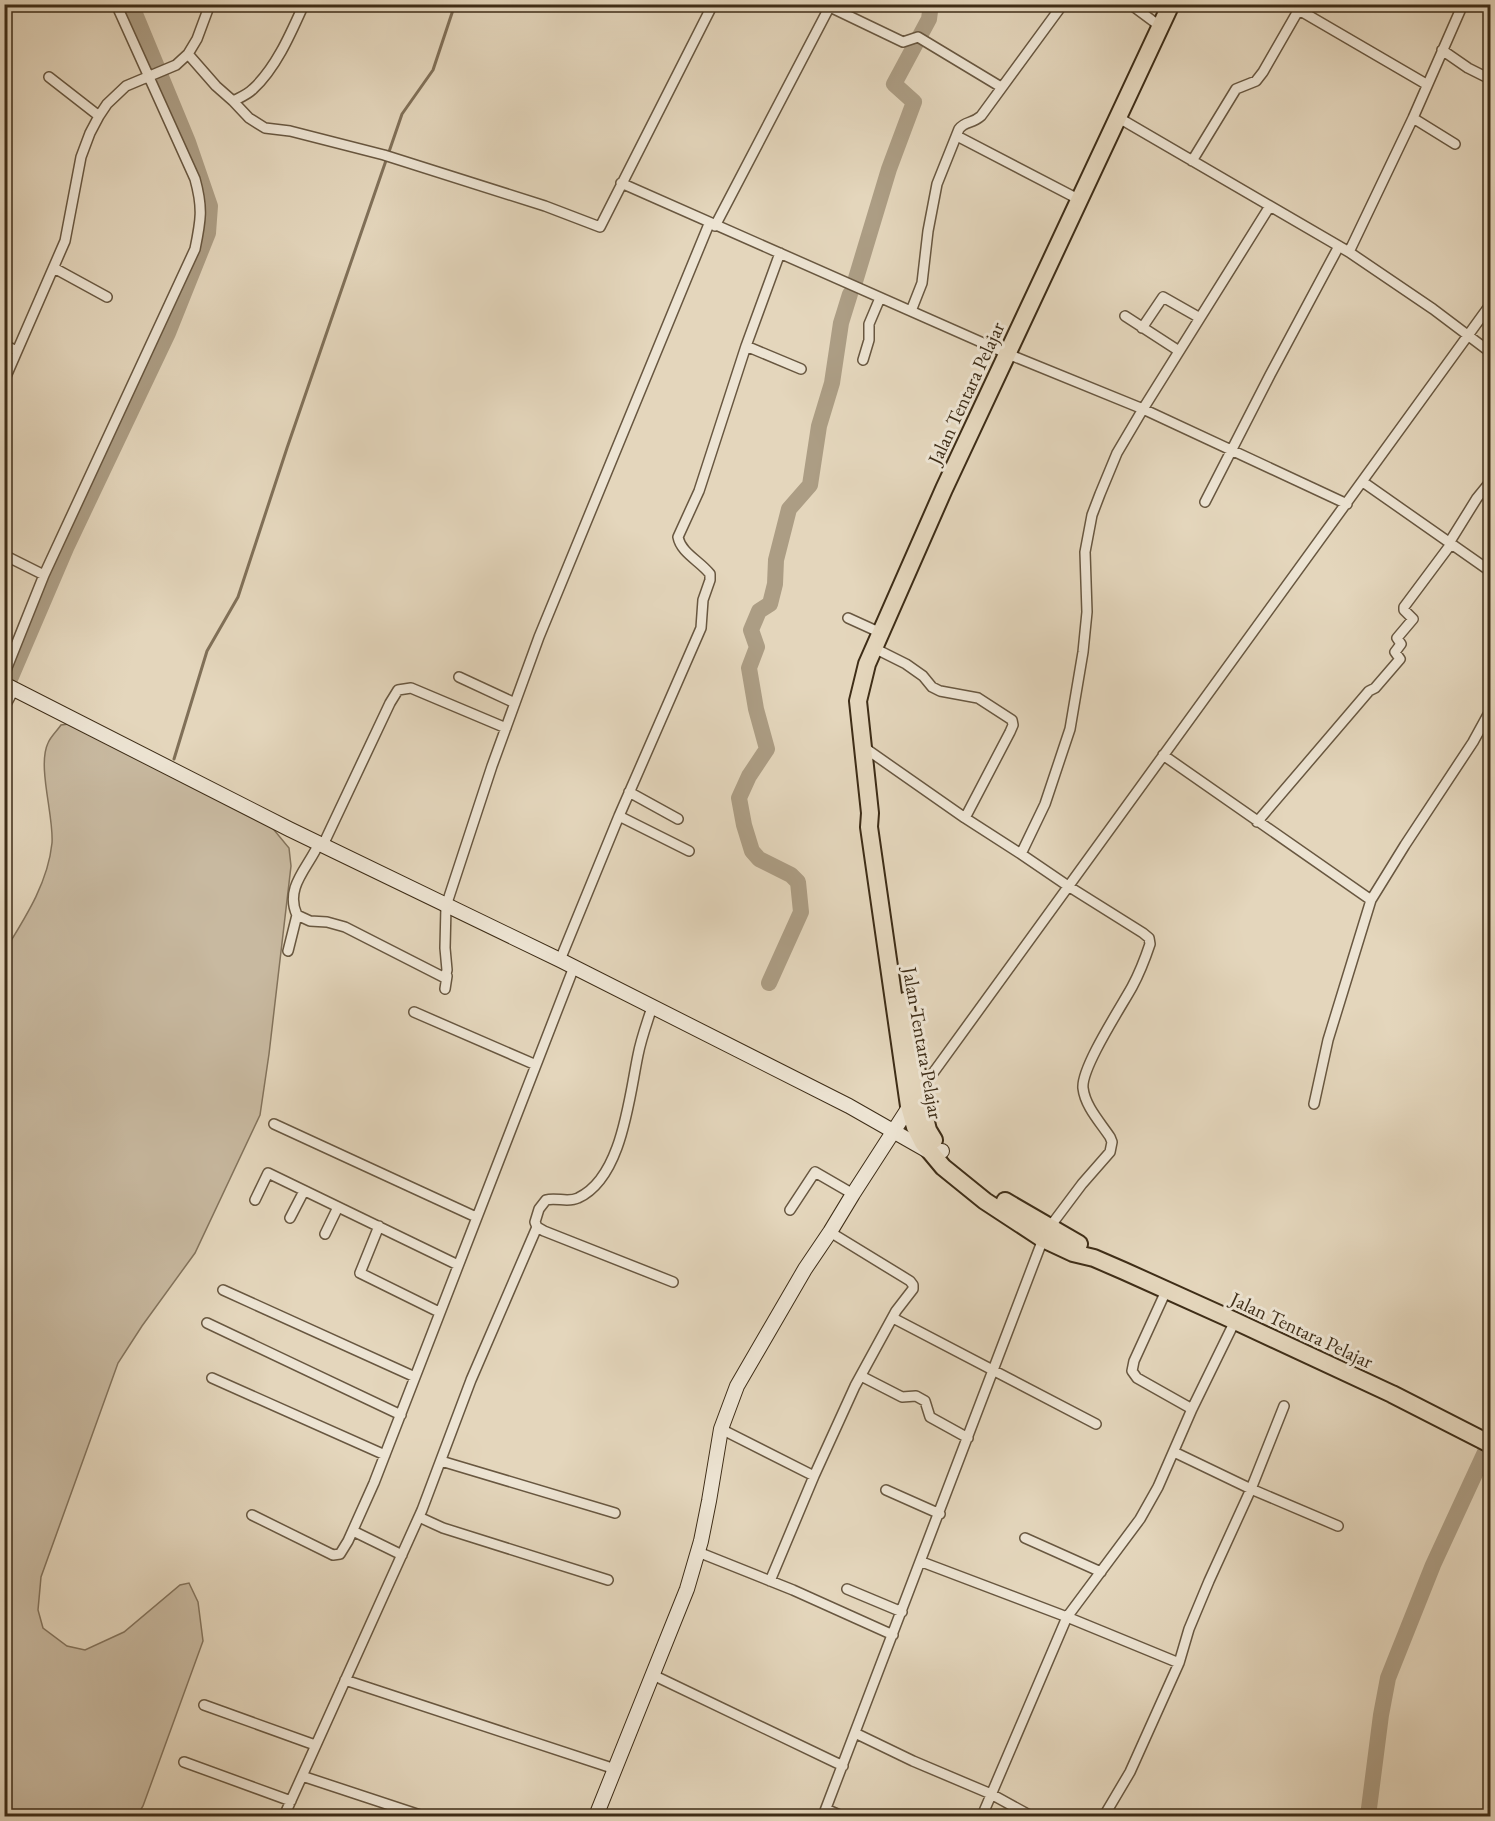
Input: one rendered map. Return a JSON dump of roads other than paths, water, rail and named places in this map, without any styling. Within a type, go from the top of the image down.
[{"type":"highway","name":"Jalan Tentara Pelajar","points":[[1171,4],[944,489],[867,664],[858,701],[870,813],[869,827],[909,1106],[918,1135],[935,1151],[954,1177],[977,1195],[1046,1234],[1073,1253],[1094,1258],[1235,1322],[1392,1395],[1483,1441]]},
{"type":"highway","name":"Jalan Tentara Pelajar","points":[[870,813],[878,826],[920,1091],[935,1151]]},
{"type":"street","points":[[4,675],[44,575],[195,249],[200,228],[202,210],[195,179],[116,4]]},
{"type":"street","points":[[4,381],[65,241],[81,157],[99,116],[107,104],[126,86],[176,65],[188,54],[197,39],[210,4]]},
{"type":"street","points":[[233,101],[242,98],[259,83],[275,61],[304,4]]},
{"type":"street","points":[[188,54],[216,86],[249,118],[265,128],[290,131],[384,155],[546,206],[598,227],[602,226],[621,183],[712,4]]},
{"type":"street","points":[[911,311],[922,283],[923,263],[937,184],[957,136],[963,124],[975,122],[981,116],[1063,4]]},
{"type":"street","points":[[1130,4],[1161,27]]},
{"type":"street","points":[[1349,252],[1413,118],[1463,4]]},
{"type":"street","points":[[446,989],[446,906],[539,637],[712,225],[831,6],[903,42],[919,38],[1001,87]]},
{"type":"street","points":[[1192,161],[1236,89],[1256,81],[1263,72],[1300,8],[1426,84]]},
{"type":"street","points":[[1443,50],[1468,68],[1491,79]]},
{"type":"street","points":[[50,77],[99,116]]},
{"type":"street","points":[[1119,118],[1349,252],[1424,302],[1491,352]]},
{"type":"street","points":[[1413,118],[1455,144]]},
{"type":"street","points":[[957,136],[1080,200]]},
{"type":"street","points":[[621,183],[1008,354],[1143,409],[1347,504]]},
{"type":"street","points":[[1021,854],[1045,804],[1070,729],[1083,652],[1087,612],[1085,552],[1092,515],[1118,453],[1143,409],[1270,206]]},
{"type":"street","points":[[1205,502],[1338,246]]},
{"type":"street","points":[[560,960],[629,792],[701,628],[703,600],[710,574],[688,554],[680,544],[678,537],[699,491],[746,346],[780,253]]},
{"type":"street","points":[[54,268],[107,297]]},
{"type":"street","points":[[1142,328],[1163,297],[1200,318]]},
{"type":"street","points":[[863,360],[869,340],[869,324],[880,298]]},
{"type":"street","points":[[596,1816],[687,1589],[709,1501],[721,1429],[737,1386],[805,1269],[909,1106],[1491,305]]},
{"type":"street","points":[[1125,316],[1179,351]]},
{"type":"street","points":[[4,345],[17,351]]},
{"type":"street","points":[[746,346],[801,369]]},
{"type":"street","points":[[1363,482],[1491,571]]},
{"type":"street","points":[[1257,822],[1369,691],[1375,688],[1400,659],[1395,651],[1401,644],[1397,638],[1413,619],[1404,608],[1450,544],[1477,498],[1491,482]]},
{"type":"street","points":[[4,555],[44,575]]},
{"type":"street","points":[[848,618],[881,633]]},
{"type":"street","points":[[874,648],[906,664],[923,676],[932,687],[940,691],[978,698],[1012,720],[1013,725],[1010,732],[965,818]]},
{"type":"street","points":[[459,677],[515,704]]},
{"type":"street","points":[[4,708],[11,695],[12,687],[290,829],[560,960],[935,1151]]},
{"type":"street","points":[[288,951],[297,915],[293,904],[294,889],[398,690],[411,688],[506,728]]},
{"type":"street","points":[[1314,1104],[1328,1040],[1371,900],[1488,724],[1491,711]]},
{"type":"street","points":[[842,1816],[825,1813],[1046,1234],[1112,1147],[1110,1137],[1092,1110],[1083,1089],[1083,1080],[1091,1060],[1133,985],[1150,944],[1149,938],[1143,933],[965,818],[862,746]]},
{"type":"street","points":[[1163,755],[1371,900]]},
{"type":"street","points":[[629,792],[678,819]]},
{"type":"street","points":[[619,816],[689,851]]},
{"type":"street","points":[[297,915],[310,921],[327,922],[345,927],[376,941],[443,978],[447,976]]},
{"type":"street","points":[[252,1515],[333,1555],[340,1554],[353,1531],[401,1415],[574,968]]},
{"type":"street","points":[[284,1816],[419,1517],[471,1380],[537,1227],[536,1219],[539,1209],[546,1200],[555,1198],[574,1200],[587,1192],[608,1169],[620,1135],[641,1042],[652,1007]]},
{"type":"street","points":[[414,1012],[536,1065]]},
{"type":"street","points":[[274,1124],[476,1217]]},
{"type":"street","points":[[790,1210],[814,1172],[852,1194]]},
{"type":"street","points":[[255,1200],[268,1173],[458,1265]]},
{"type":"street","points":[[290,1218],[304,1191]]},
{"type":"street","points":[[325,1234],[338,1207]]},
{"type":"street","points":[[379,1226],[360,1272],[439,1312]]},
{"type":"street","points":[[537,1227],[673,1282]]},
{"type":"street","points":[[770,1581],[814,1476],[861,1376],[893,1318],[913,1289],[913,1285],[900,1275],[830,1232]]},
{"type":"street","points":[[223,1290],[415,1377]]},
{"type":"street","points":[[1166,1291],[1134,1361],[1132,1371],[1137,1378],[1192,1409]]},
{"type":"street","points":[[893,1318],[1095,1424]]},
{"type":"street","points":[[982,1816],[1067,1617],[1140,1519],[1158,1487],[1192,1409],[1235,1322]]},
{"type":"street","points":[[207,1323],[401,1415]]},
{"type":"street","points":[[861,1376],[902,1397],[916,1396],[926,1403],[930,1417],[968,1438]]},
{"type":"street","points":[[212,1378],[385,1455]]},
{"type":"street","points":[[1104,1816],[1130,1772],[1179,1663],[1189,1629],[1251,1490],[1284,1406]]},
{"type":"street","points":[[721,1429],[814,1476]]},
{"type":"street","points":[[1174,1452],[1251,1490],[1338,1526]]},
{"type":"street","points":[[441,1461],[615,1513]]},
{"type":"street","points":[[886,1490],[940,1514]]},
{"type":"street","points":[[419,1517],[443,1528],[608,1580]]},
{"type":"street","points":[[353,1531],[402,1555]]},
{"type":"street","points":[[1025,1538],[1101,1572]]},
{"type":"street","points":[[698,1552],[893,1635]]},
{"type":"street","points":[[921,1562],[1067,1617],[1179,1663]]},
{"type":"street","points":[[847,1589],[902,1612]]},
{"type":"street","points":[[653,1675],[843,1766]]},
{"type":"street","points":[[345,1680],[615,1769]]},
{"type":"street","points":[[204,1705],[315,1744]]},
{"type":"street","points":[[855,1733],[913,1761],[991,1794],[1031,1816]]},
{"type":"street","points":[[184,1762],[291,1801]]},
{"type":"street","points":[[302,1776],[423,1816]]},
{"type":"waterway","points":[[4,693],[66,548],[168,333],[208,233],[210,206],[188,142],[131,4]]},
{"type":"waterway","points":[[174,759],[207,651],[238,597],[402,114],[433,70],[455,4]]},
{"type":"waterway","points":[[854,285],[889,169],[914,102],[894,84],[929,19],[931,4]]},
{"type":"waterway","points":[[769,983],[801,912],[798,882],[791,875],[759,859],[752,851],[739,798],[749,776],[767,749],[756,709],[749,668],[757,647],[751,630],[759,611],[770,604],[775,584],[776,560],[789,509],[810,485],[819,426],[832,383],[841,323],[850,294]]},
{"type":"waterway","points":[[1368,1816],[1388,1678],[1433,1565],[1486,1450],[1490,1436]]}]
